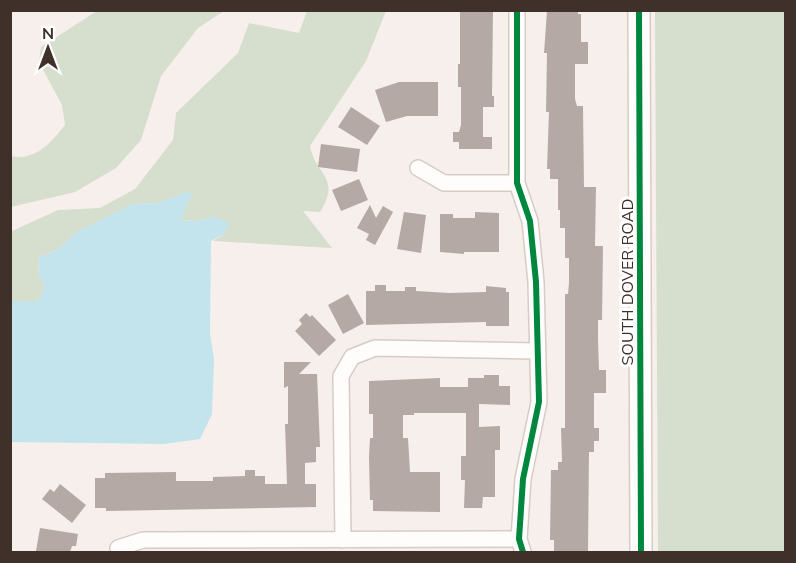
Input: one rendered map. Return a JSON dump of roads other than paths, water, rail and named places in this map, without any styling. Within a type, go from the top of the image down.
[{"type":"street","points":[[118,548],[143,540],[343,540],[521,546],[524,479],[539,402],[536,282],[530,221],[517,183],[517,10]]},
{"type":"street","name":"SOUTH DOVER ROAD","points":[[639,10],[641,552]]},
{"type":"street","points":[[418,168],[444,183],[517,183]]},
{"type":"street","points":[[343,540],[341,376],[352,357],[375,348],[537,351]]},
{"type":"water","points":[[193,190],[181,220],[200,221],[213,216],[230,223],[223,235],[211,241],[210,333],[214,359],[212,414],[200,439],[164,444],[11,442],[11,301],[38,301],[45,287],[39,275],[38,258],[59,249],[77,232],[133,204],[157,203]]}]
